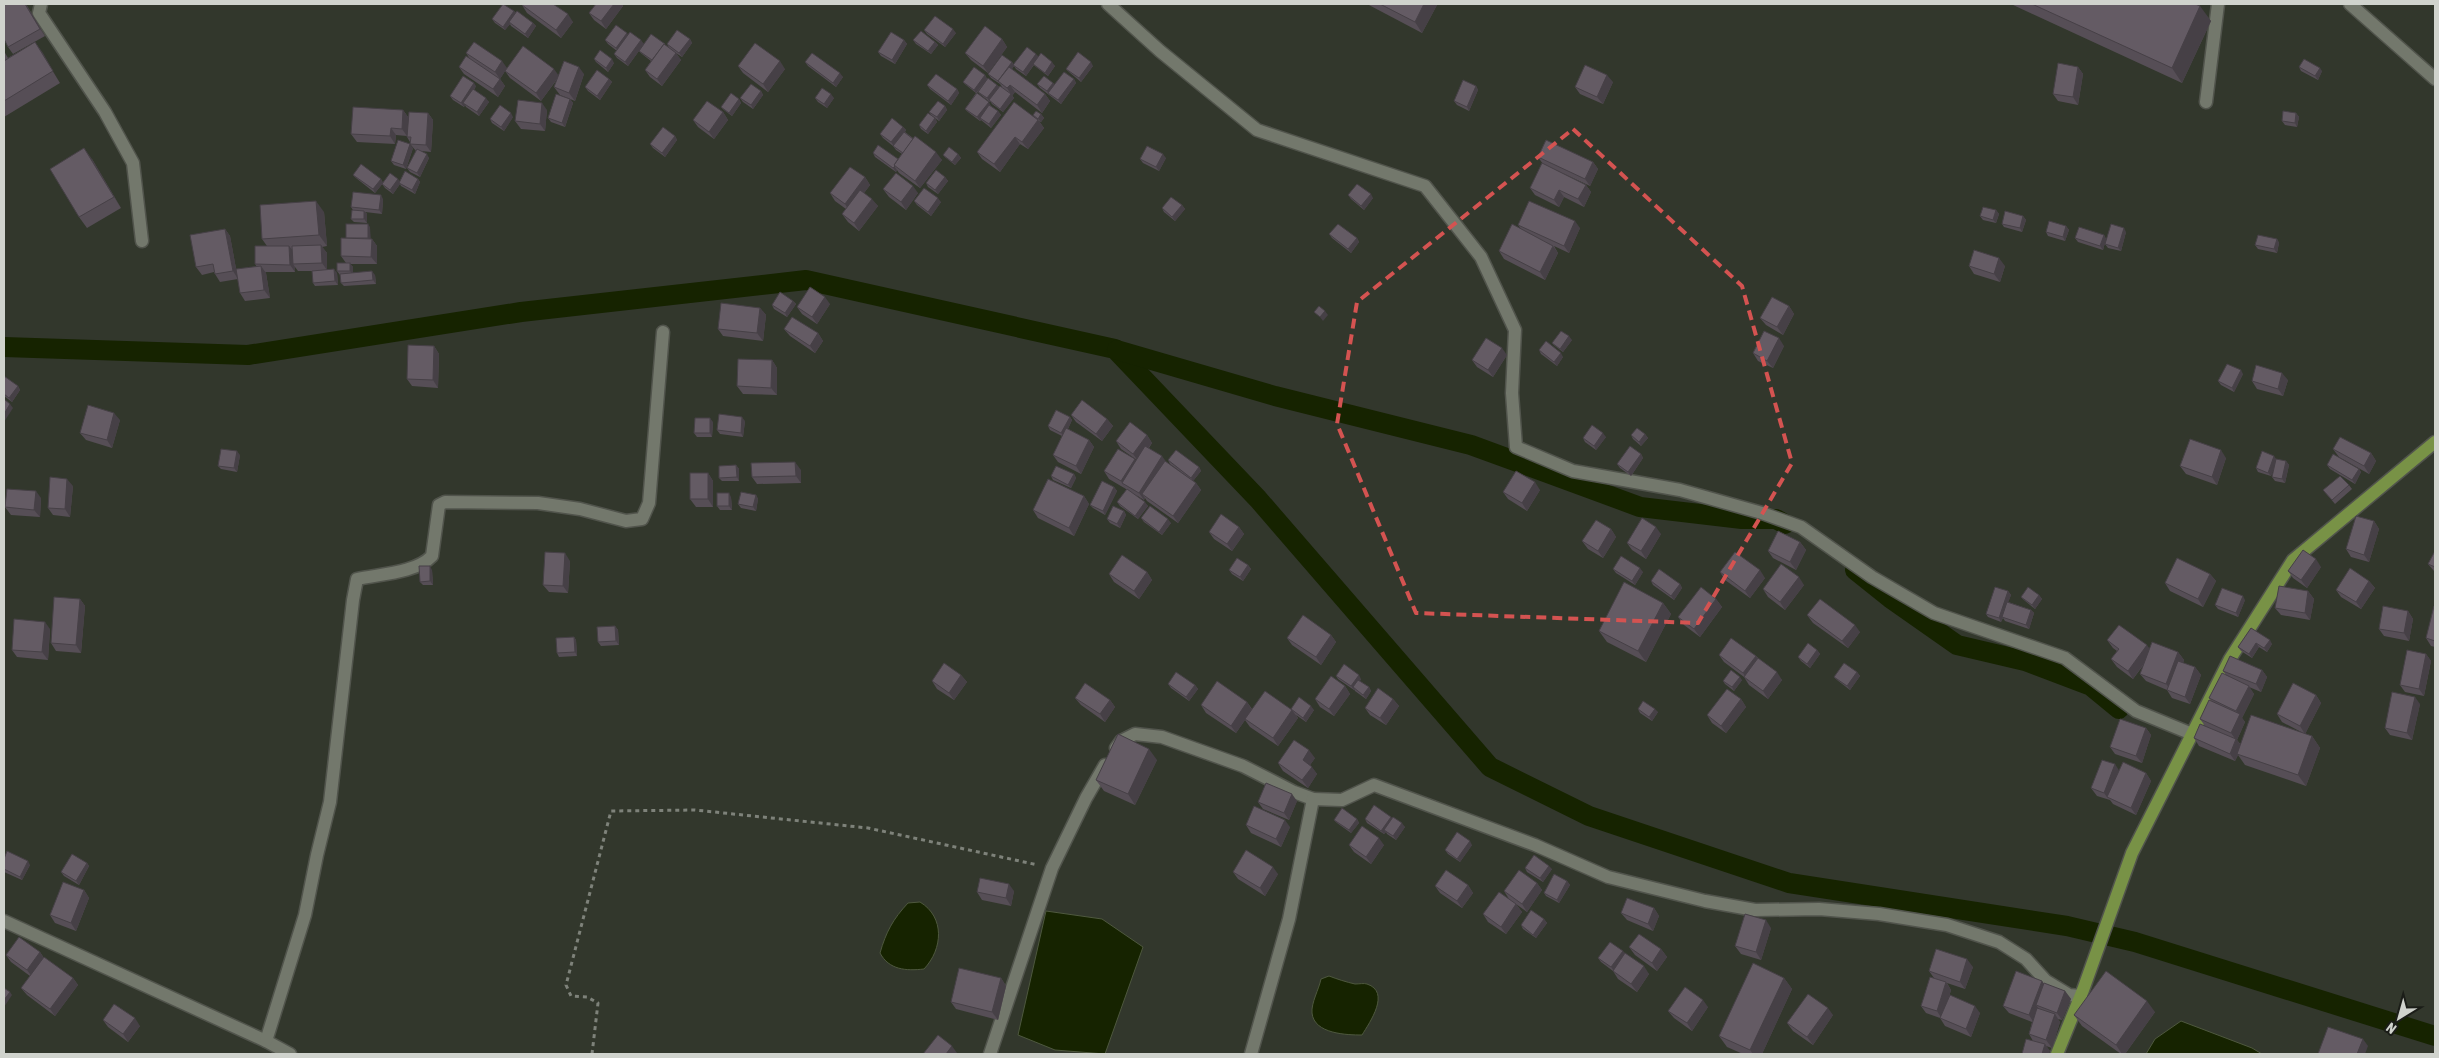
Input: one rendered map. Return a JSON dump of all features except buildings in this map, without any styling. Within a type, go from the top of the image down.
[{"type":"main road","points":[[2057,1054],[2082,993],[2132,854],[2230,659],[2293,560],[2435,442]]},
{"type":"street","points":[[41,4],[39,13],[106,112],[133,163],[142,241]]},
{"type":"street","points":[[1108,4],[1160,52],[1257,130],[1425,186],[1481,257],[1515,330],[1512,394],[1516,447],[1573,471],[1680,490],[1762,513],[1801,527],[1872,577],[1934,614],[2064,658],[2136,711],[2192,734]]},
{"type":"street","points":[[2206,102],[2218,4]]},
{"type":"street","points":[[2350,4],[2435,79]]},
{"type":"street","points":[[266,1041],[306,915],[317,855],[330,802],[357,579],[412,567],[426,562],[432,556],[439,505],[445,502],[538,503],[580,509],[626,522],[642,519],[649,503],[663,332]]},
{"type":"street","points":[[990,1054],[1052,868],[1086,798],[1109,758],[1121,741],[1136,734],[1162,737],[1243,766],[1313,800],[1342,800],[1374,785],[1535,845],[1608,877],[1705,901],[1755,910],[1819,909],[1879,914],[1947,925],[1999,942],[2026,959],[2046,981],[2069,994],[2082,993]]},
{"type":"street","points":[[1251,1054],[1289,919],[1313,800]]},
{"type":"street","points":[[4,922],[266,1041],[290,1054]]},
{"type":"path","points":[[592,1054],[598,1003],[587,997],[571,996],[566,985],[611,811],[695,810],[868,828],[1052,868]]},
{"type":"highlighted area","points":[[1573,129],[1742,286],[1792,463],[1698,623],[1416,613],[1337,424],[1357,302]]},
{"type":"shaded area","points":[[920,902],[934,916],[937,925],[938,943],[935,952],[924,969],[911,970],[893,966],[880,953],[882,945],[894,920],[908,903]]},
{"type":"shaded area","points":[[1046,911],[1102,919],[1143,947],[1105,1054],[1055,1050],[1018,1035]]},
{"type":"shaded area","points":[[1329,976],[1355,984],[1367,984],[1374,988],[1378,1000],[1376,1008],[1370,1023],[1362,1035],[1332,1032],[1314,1020],[1312,1013],[1313,1005],[1321,979]]},
{"type":"shaded area","points":[[2181,1021],[2252,1048],[2262,1054],[2146,1054],[2155,1039]]},
{"type":"waterway","points":[[4,347],[248,355],[521,312],[806,280],[1115,349],[1258,499],[1490,767],[1589,816],[1789,883],[2067,926],[2135,942],[2435,1036]]},
{"type":"waterway","points":[[1117,350],[1275,396],[1471,445],[1640,507],[1742,519],[1776,519],[1785,524]]},
{"type":"waterway","points":[[1855,570],[1890,598],[1957,645],[2025,661],[2091,686],[2119,709]]}]
